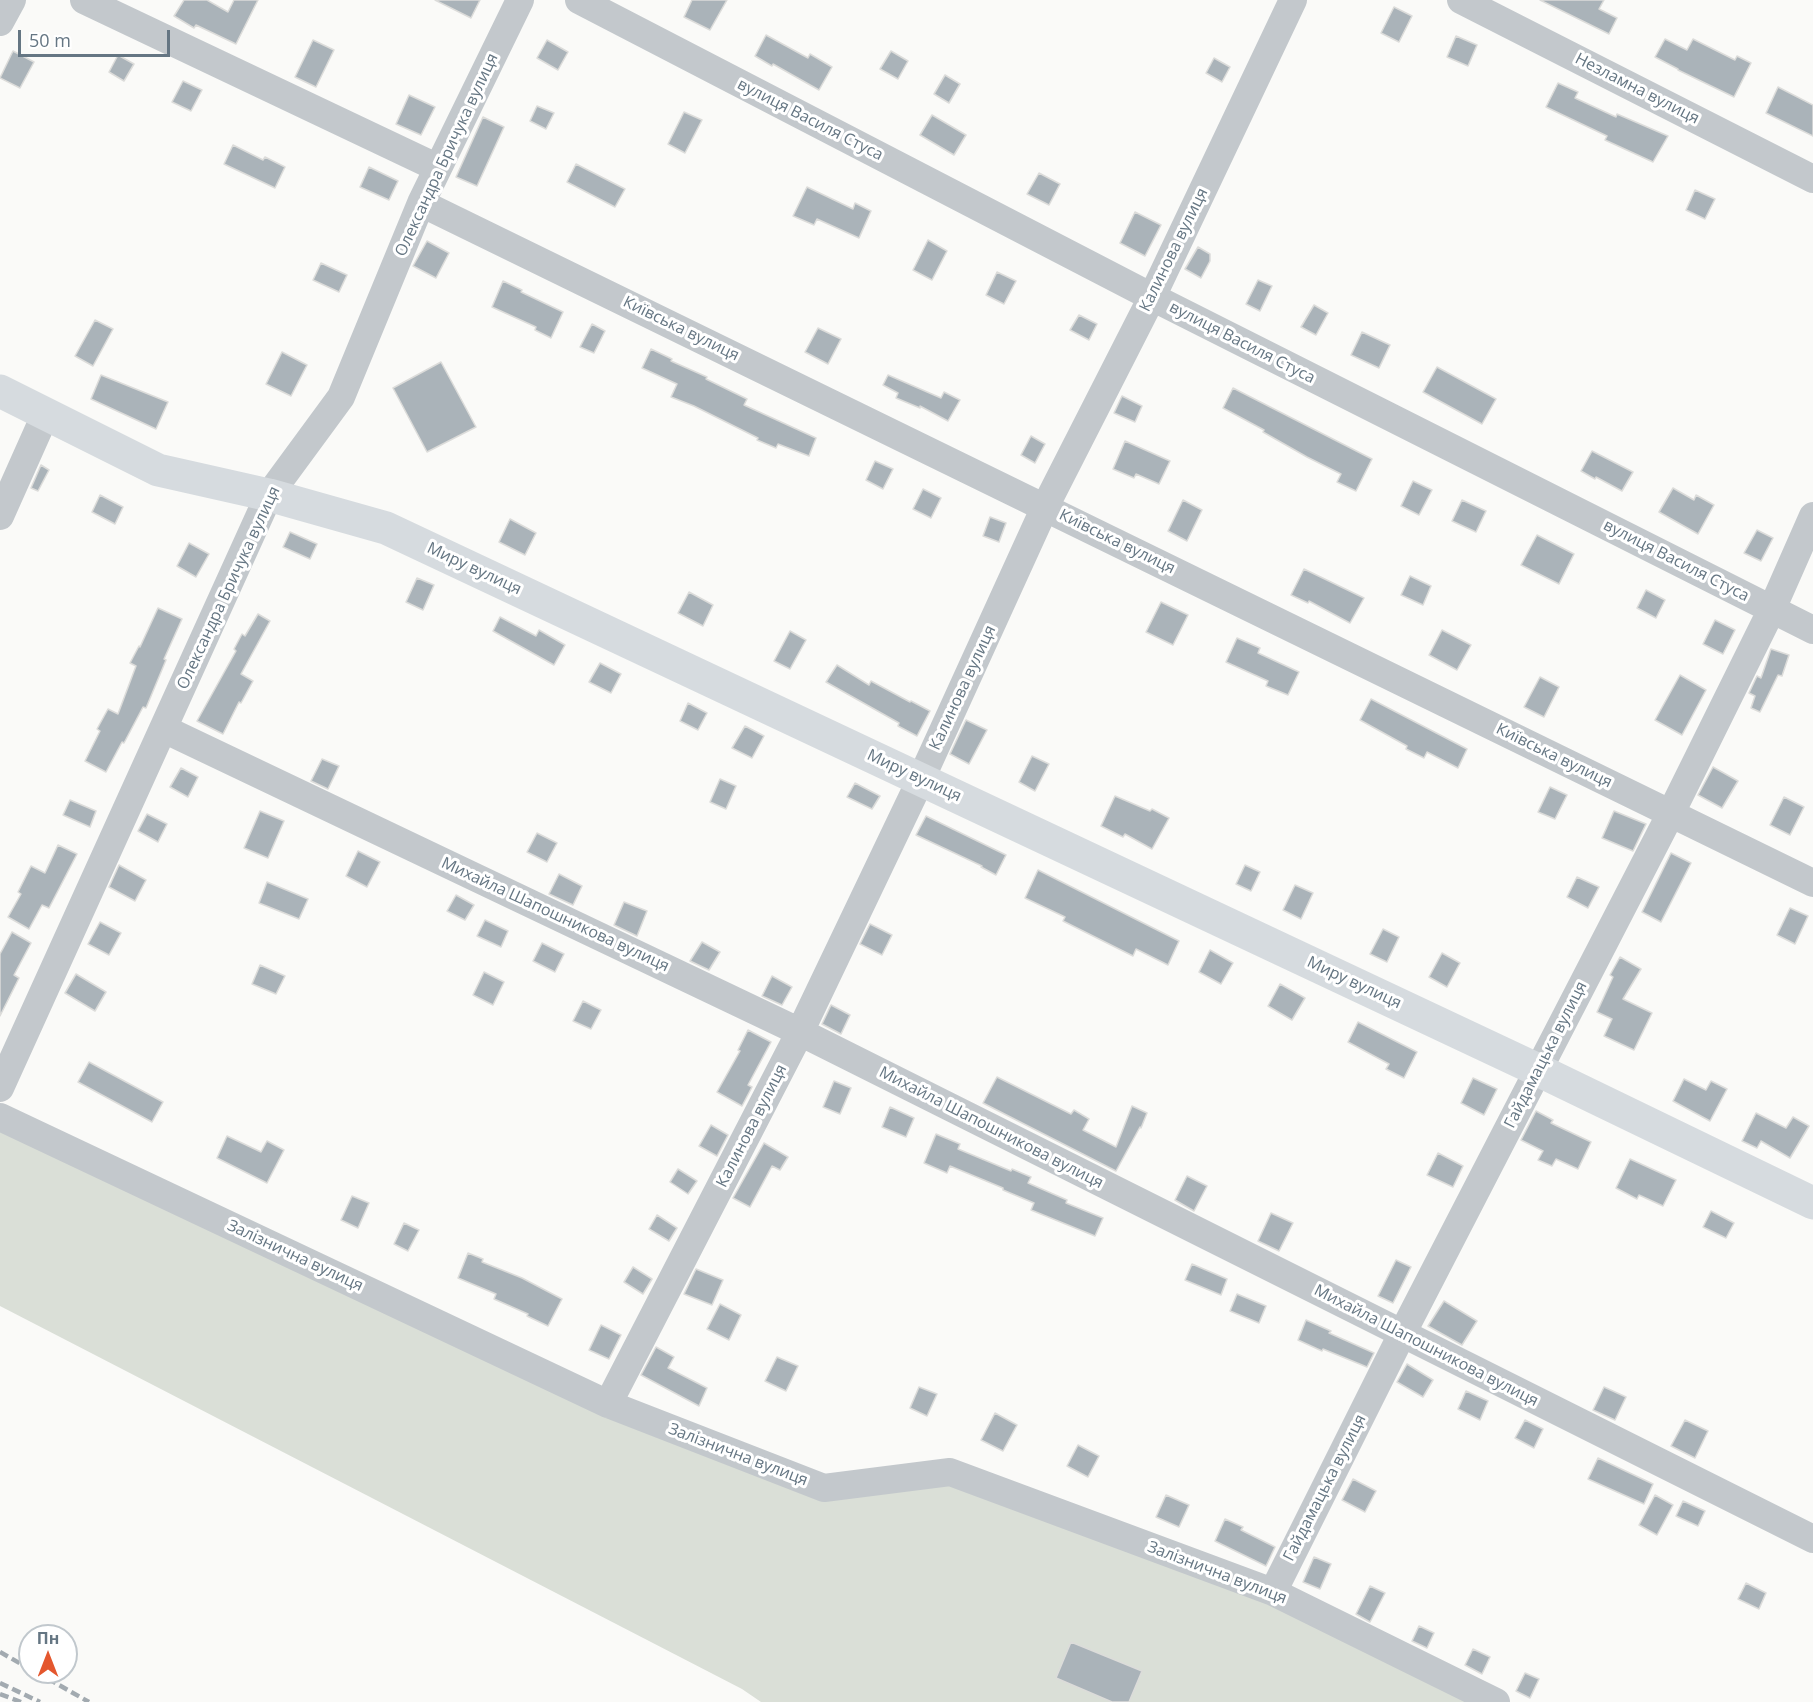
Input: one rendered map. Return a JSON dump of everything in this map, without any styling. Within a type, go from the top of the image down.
[{"type":"main road","name":"Миру вулиця","points":[[0,391],[158,470],[269,495],[386,528],[1538,1070],[1813,1203]]},
{"type":"street","points":[[0,22],[12,0]]},
{"type":"street","points":[[84,0],[438,168]]},
{"type":"street","name":"Олександра Бричука вулиця","points":[[0,1088],[269,495],[341,397],[421,203],[520,0]]},
{"type":"street","name":"вулиця Василя Стуса","points":[[579,0],[1152,297],[1813,630]]},
{"type":"street","name":"Калинова вулиця","points":[[608,1404],[800,1032],[921,779],[1046,507],[1152,297],[1293,0]]},
{"type":"street","name":"Незламна вулиця","points":[[1461,0],[1813,179]]},
{"type":"street","name":"Київська вулиця","points":[[421,203],[1813,883]]},
{"type":"street","points":[[0,516],[46,413]]},
{"type":"street","name":"Гайдамацька вулиця","points":[[1272,1592],[1402,1334],[1671,813],[1772,609],[1813,516]]},
{"type":"street","name":"Михайла Шапошникова вулиця","points":[[164,729],[800,1032],[1813,1539]]},
{"type":"street","name":"Залізнична вулиця","points":[[0,1118],[608,1404],[824,1488],[950,1472],[1272,1592],[1496,1702]]},
{"type":"shaded area","points":[[0,1117],[824,1488],[950,1472],[1273,1592],[1496,1702],[761,1702],[742,1689],[0,1306]]},
{"type":"building","points":[[184,0],[207,0],[228,12],[234,0],[258,0],[236,44],[196,25],[194,28],[174,16]]},
{"type":"building","points":[[435,0],[480,0],[471,18]]},
{"type":"building","points":[[692,0],[727,0],[710,30],[684,17]]},
{"type":"building","points":[[1540,0],[1604,0],[1599,9],[1617,18],[1609,34]]},
{"type":"building","points":[[1394,7],[1412,16],[1399,42],[1381,33]]},
{"type":"building","points":[[766,35],[808,58],[810,54],[832,67],[819,90],[755,56]]},
{"type":"building","points":[[1456,36],[1477,45],[1468,66],[1447,57]]},
{"type":"building","points":[[1665,39],[1687,50],[1693,39],[1735,60],[1737,56],[1751,63],[1734,97],[1655,57]]},
{"type":"building","points":[[313,40],[334,50],[316,87],[295,77]]},
{"type":"building","points":[[547,40],[568,52],[558,70],[537,58]]},
{"type":"building","points":[[13,51],[34,62],[20,88],[0,78]]},
{"type":"building","points":[[891,51],[908,61],[898,79],[880,69]]},
{"type":"building","points":[[118,55],[134,64],[124,81],[109,72]]},
{"type":"building","points":[[1214,58],[1230,67],[1222,82],[1206,73]]},
{"type":"building","points":[[945,75],[960,84],[949,103],[934,94]]},
{"type":"building","points":[[183,81],[202,90],[191,111],[172,102]]},
{"type":"building","points":[[1558,83],[1578,92],[1575,98],[1616,117],[1617,114],[1668,136],[1653,162],[1605,140],[1607,136],[1546,107]]},
{"type":"building","points":[[1778,87],[1813,105],[1813,136],[1766,113]]},
{"type":"building","points":[[409,95],[435,107],[421,135],[396,124]]},
{"type":"building","points":[[537,106],[554,113],[546,129],[530,121]]},
{"type":"building","points":[[684,112],[702,120],[685,153],[668,144]]},
{"type":"building","points":[[932,115],[966,135],[954,155],[920,135]]},
{"type":"building","points":[[483,117],[504,127],[477,186],[456,177]]},
{"type":"building","points":[[233,145],[263,160],[265,157],[285,167],[275,188],[224,164]]},
{"type":"building","points":[[576,164],[625,189],[615,207],[567,182]]},
{"type":"building","points":[[369,167],[398,181],[389,200],[360,187]]},
{"type":"building","points":[[1039,173],[1060,184],[1049,205],[1027,194]]},
{"type":"building","points":[[807,187],[853,209],[855,203],[871,211],[859,238],[817,219],[814,225],[793,216]]},
{"type":"building","points":[[1695,190],[1715,199],[1705,219],[1686,210]]},
{"type":"building","points":[[1135,212],[1161,225],[1145,256],[1120,243]]},
{"type":"building","points":[[928,240],[947,251],[932,280],[913,270]]},
{"type":"building","points":[[427,241],[449,253],[436,278],[413,266]]},
{"type":"building","points":[[1198,247],[1210,254],[1210,261],[1201,278],[1185,269]]},
{"type":"building","points":[[321,263],[347,275],[339,292],[313,280]]},
{"type":"building","points":[[997,272],[1016,281],[1004,304],[986,295]]},
{"type":"building","points":[[1258,280],[1272,286],[1260,311],[1246,304]]},
{"type":"building","points":[[503,281],[563,312],[551,338],[535,330],[536,327],[492,307]]},
{"type":"building","points":[[1314,305],[1328,313],[1316,335],[1301,327]]},
{"type":"building","points":[[1079,315],[1097,324],[1089,340],[1070,330]]},
{"type":"building","points":[[95,320],[113,329],[93,366],[75,356]]},
{"type":"building","points":[[592,324],[605,331],[594,353],[580,347]]},
{"type":"building","points":[[818,328],[841,339],[828,364],[805,352]]},
{"type":"building","points":[[1362,332],[1390,345],[1379,368],[1351,355]]},
{"type":"building","points":[[651,349],[747,399],[744,405],[816,438],[809,456],[778,444],[776,448],[757,440],[758,438],[671,397],[677,384],[642,368]]},
{"type":"building","points":[[282,352],[307,365],[291,396],[266,384]]},
{"type":"building","points":[[441,362],[476,427],[427,452],[393,388]]},
{"type":"building","points":[[1437,367],[1496,399],[1482,424],[1423,392]]},
{"type":"building","points":[[101,375],[168,402],[156,429],[91,399]]},
{"type":"building","points":[[888,375],[941,398],[944,392],[960,400],[948,421],[920,406],[920,408],[896,398],[898,393],[883,385]]},
{"type":"building","points":[[1233,388],[1372,459],[1356,491],[1337,482],[1341,474],[1223,408]]},
{"type":"building","points":[[1122,396],[1142,406],[1135,422],[1114,413]]},
{"type":"building","points":[[1031,436],[1045,444],[1035,463],[1021,455]]},
{"type":"building","points":[[1125,441],[1170,461],[1159,484],[1136,474],[1134,478],[1113,469]]},
{"type":"building","points":[[1592,451],[1633,472],[1622,491],[1581,471]]},
{"type":"building","points":[[875,461],[893,469],[883,489],[866,480]]},
{"type":"building","points":[[41,465],[49,470],[38,491],[31,488]]},
{"type":"building","points":[[1413,481],[1432,490],[1419,515],[1401,506]]},
{"type":"building","points":[[1673,488],[1694,500],[1696,495],[1714,505],[1698,534],[1659,512]]},
{"type":"building","points":[[923,489],[941,498],[931,518],[913,509]]},
{"type":"building","points":[[100,495],[123,507],[115,524],[92,512]]},
{"type":"building","points":[[1183,500],[1202,510],[1187,541],[1168,531]]},
{"type":"building","points":[[1462,500],[1486,511],[1476,532],[1452,521]]},
{"type":"building","points":[[990,517],[1006,523],[999,542],[983,536]]},
{"type":"building","points":[[510,519],[536,533],[525,555],[499,542]]},
{"type":"building","points":[[1757,530],[1773,538],[1761,561],[1744,553]]},
{"type":"building","points":[[290,532],[317,544],[310,559],[283,547]]},
{"type":"building","points":[[1537,535],[1574,554],[1559,584],[1521,565]]},
{"type":"building","points":[[189,543],[209,554],[196,577],[177,566]]},
{"type":"building","points":[[1304,569],[1364,598],[1350,623],[1309,601],[1308,603],[1291,595]]},
{"type":"building","points":[[1410,576],[1431,586],[1423,605],[1401,595]]},
{"type":"building","points":[[417,578],[434,585],[423,610],[406,602]]},
{"type":"building","points":[[1646,590],[1665,600],[1656,618],[1637,608]]},
{"type":"building","points":[[689,592],[713,605],[703,626],[678,613]]},
{"type":"building","points":[[1161,602],[1188,615],[1173,645],[1146,632]]},
{"type":"building","points":[[158,608],[182,619],[146,708],[143,707],[106,772],[85,761],[100,731],[97,729],[108,709],[118,714],[136,666],[130,663]]},
{"type":"building","points":[[258,614],[270,621],[241,674],[253,681],[241,703],[239,702],[223,734],[197,721],[236,651],[234,649],[242,634],[245,636]]},
{"type":"building","points":[[500,617],[536,636],[539,630],[565,645],[554,665],[493,631]]},
{"type":"building","points":[[1715,620],[1735,630],[1723,654],[1703,644]]},
{"type":"building","points":[[1442,630],[1471,645],[1457,670],[1429,655]]},
{"type":"building","points":[[790,631],[806,640],[790,669],[774,661]]},
{"type":"building","points":[[1237,638],[1260,648],[1258,653],[1299,672],[1288,695],[1266,686],[1268,681],[1226,662]]},
{"type":"building","points":[[1771,649],[1789,655],[1782,676],[1778,675],[1760,712],[1751,708],[1755,696],[1749,693],[1757,676],[1761,678]]},
{"type":"building","points":[[600,663],[621,674],[611,693],[589,682]]},
{"type":"building","points":[[837,665],[869,685],[871,681],[930,711],[917,736],[898,726],[899,723],[826,682]]},
{"type":"building","points":[[1680,675],[1706,690],[1682,735],[1655,720]]},
{"type":"building","points":[[1540,677],[1559,687],[1544,717],[1524,707]]},
{"type":"building","points":[[1371,699],[1467,749],[1458,768],[1427,752],[1424,758],[1360,720]]},
{"type":"building","points":[[688,703],[707,713],[698,730],[680,721]]},
{"type":"building","points":[[966,720],[987,730],[969,764],[950,754]]},
{"type":"building","points":[[745,726],[764,736],[752,758],[732,748]]},
{"type":"building","points":[[1032,756],[1049,764],[1035,791],[1019,782]]},
{"type":"building","points":[[322,759],[339,766],[328,789],[311,781]]},
{"type":"building","points":[[1713,767],[1738,781],[1722,808],[1698,795]]},
{"type":"building","points":[[181,768],[198,777],[188,797],[170,787]]},
{"type":"building","points":[[720,779],[736,786],[726,809],[710,802]]},
{"type":"building","points":[[855,783],[880,796],[872,809],[847,797]]},
{"type":"building","points":[[1550,787],[1567,795],[1555,819],[1538,812]]},
{"type":"building","points":[[1115,796],[1150,811],[1152,809],[1169,818],[1152,849],[1125,834],[1123,837],[1101,826]]},
{"type":"building","points":[[1784,797],[1804,807],[1790,835],[1770,825]]},
{"type":"building","points":[[70,800],[96,811],[90,827],[63,815]]},
{"type":"building","points":[[260,811],[284,821],[268,858],[244,848]]},
{"type":"building","points":[[1614,811],[1646,824],[1633,851],[1602,838]]},
{"type":"building","points":[[147,814],[167,824],[158,842],[138,831]]},
{"type":"building","points":[[926,816],[1006,855],[996,875],[916,835]]},
{"type":"building","points":[[537,833],[557,843],[547,862],[527,852]]},
{"type":"building","points":[[58,845],[77,854],[49,908],[42,905],[29,929],[8,917],[21,894],[18,892],[31,866],[45,873]]},
{"type":"building","points":[[358,851],[380,862],[367,887],[346,876]]},
{"type":"building","points":[[1671,853],[1691,863],[1661,922],[1642,912]]},
{"type":"building","points":[[119,865],[146,880],[135,901],[109,887]]},
{"type":"building","points":[[1245,865],[1260,872],[1251,891],[1236,884]]},
{"type":"building","points":[[1038,870],[1179,941],[1168,965],[1136,949],[1133,956],[1063,921],[1065,917],[1025,898]]},
{"type":"building","points":[[559,874],[582,886],[573,905],[549,894]]},
{"type":"building","points":[[1577,877],[1599,887],[1588,908],[1567,897]]},
{"type":"building","points":[[267,882],[308,899],[299,919],[259,903]]},
{"type":"building","points":[[1295,885],[1313,893],[1301,919],[1283,910]]},
{"type":"building","points":[[456,895],[474,905],[465,920],[447,911]]},
{"type":"building","points":[[624,902],[647,911],[637,936],[614,925]]},
{"type":"building","points":[[1790,908],[1808,916],[1795,944],[1777,935]]},
{"type":"building","points":[[485,920],[508,931],[501,947],[477,936]]},
{"type":"building","points":[[100,922],[121,933],[109,955],[88,944]]},
{"type":"building","points":[[870,924],[892,935],[882,955],[860,944]]},
{"type":"building","points":[[1383,929],[1399,937],[1387,962],[1370,954]]},
{"type":"building","points":[[12,932],[31,943],[14,975],[19,978],[0,1016],[0,954]]},
{"type":"building","points":[[702,942],[720,952],[709,970],[690,961]]},
{"type":"building","points":[[542,943],[564,954],[555,972],[533,961]]},
{"type":"building","points":[[1210,950],[1233,963],[1221,984],[1199,972]]},
{"type":"building","points":[[1442,953],[1460,963],[1447,987],[1429,977]]},
{"type":"building","points":[[1620,957],[1641,969],[1623,999],[1652,1013],[1634,1050],[1604,1036],[1612,1019],[1597,1012],[1613,977],[1610,975]]},
{"type":"building","points":[[260,965],[285,976],[276,994],[252,984]]},
{"type":"building","points":[[484,972],[504,982],[493,1005],[473,995]]},
{"type":"building","points":[[76,974],[106,992],[95,1011],[65,993]]},
{"type":"building","points":[[772,976],[792,987],[782,1005],[762,996]]},
{"type":"building","points":[[1280,984],[1305,998],[1292,1020],[1268,1006]]},
{"type":"building","points":[[583,1001],[601,1010],[591,1029],[573,1021]]},
{"type":"building","points":[[831,1005],[850,1015],[841,1034],[822,1024]]},
{"type":"building","points":[[1358,1022],[1417,1052],[1404,1078],[1386,1069],[1389,1064],[1348,1042]]},
{"type":"building","points":[[748,1030],[771,1042],[748,1085],[752,1087],[742,1106],[717,1092],[740,1051],[738,1050]]},
{"type":"building","points":[[89,1062],[163,1102],[152,1122],[78,1082]]},
{"type":"building","points":[[997,1077],[1071,1114],[1074,1110],[1089,1119],[1083,1130],[1116,1147],[1132,1106],[1147,1113],[1116,1171],[983,1103]]},
{"type":"building","points":[[1473,1078],[1497,1089],[1484,1115],[1461,1103]]},
{"type":"building","points":[[1684,1079],[1706,1090],[1711,1081],[1727,1089],[1710,1121],[1673,1101]]},
{"type":"building","points":[[834,1081],[851,1088],[840,1114],[823,1107]]},
{"type":"building","points":[[890,1107],[914,1118],[906,1137],[882,1127]]},
{"type":"building","points":[[1536,1111],[1553,1120],[1551,1123],[1591,1142],[1578,1169],[1556,1159],[1552,1166],[1538,1160],[1543,1151],[1521,1140]]},
{"type":"building","points":[[1756,1113],[1786,1128],[1793,1117],[1809,1126],[1790,1158],[1761,1141],[1757,1148],[1742,1141]]},
{"type":"building","points":[[711,1125],[728,1135],[717,1156],[699,1146]]},
{"type":"building","points":[[936,1134],[960,1144],[958,1149],[1031,1177],[1028,1183],[1067,1200],[1066,1203],[1103,1218],[1095,1236],[1031,1210],[1034,1203],[1003,1190],[1003,1188],[950,1166],[947,1173],[924,1163]]},
{"type":"building","points":[[227,1136],[261,1152],[267,1141],[284,1150],[267,1183],[217,1158]]},
{"type":"building","points":[[764,1143],[788,1157],[780,1170],[772,1166],[750,1207],[733,1198]]},
{"type":"building","points":[[1438,1153],[1463,1166],[1453,1187],[1427,1175]]},
{"type":"building","points":[[1630,1159],[1676,1180],[1663,1206],[1639,1195],[1637,1199],[1616,1188]]},
{"type":"building","points":[[678,1169],[697,1181],[688,1194],[670,1182]]},
{"type":"building","points":[[1187,1176],[1207,1186],[1194,1211],[1175,1200]]},
{"type":"building","points":[[352,1196],[369,1203],[358,1228],[341,1220]]},
{"type":"building","points":[[1711,1211],[1734,1223],[1726,1238],[1703,1227]]},
{"type":"building","points":[[1271,1213],[1293,1223],[1279,1251],[1258,1241]]},
{"type":"building","points":[[657,1215],[677,1228],[669,1241],[649,1229]]},
{"type":"building","points":[[404,1223],[419,1230],[408,1251],[394,1244]]},
{"type":"building","points":[[468,1253],[483,1259],[482,1262],[522,1278],[562,1299],[548,1326],[494,1299],[496,1294],[458,1278]]},
{"type":"building","points":[[1396,1260],[1411,1267],[1393,1303],[1378,1296]]},
{"type":"building","points":[[1192,1264],[1227,1279],[1221,1295],[1185,1280]]},
{"type":"building","points":[[633,1267],[652,1279],[643,1294],[624,1282]]},
{"type":"building","points":[[696,1269],[723,1280],[712,1305],[684,1294]]},
{"type":"building","points":[[1237,1294],[1266,1306],[1259,1323],[1230,1311]]},
{"type":"building","points":[[1444,1301],[1477,1321],[1462,1345],[1428,1326]]},
{"type":"building","points":[[720,1304],[741,1315],[729,1340],[707,1329]]},
{"type":"building","points":[[1306,1320],[1374,1353],[1367,1367],[1298,1340]]},
{"type":"building","points":[[601,1325],[621,1335],[609,1359],[589,1350]]},
{"type":"building","points":[[656,1347],[674,1357],[668,1368],[707,1388],[699,1406],[641,1375]]},
{"type":"building","points":[[777,1357],[798,1366],[786,1391],[765,1381]]},
{"type":"building","points":[[1407,1364],[1433,1380],[1423,1397],[1397,1382]]},
{"type":"building","points":[[919,1387],[937,1394],[927,1416],[910,1408]]},
{"type":"building","points":[[1604,1387],[1626,1397],[1615,1420],[1593,1410]]},
{"type":"building","points":[[1466,1391],[1488,1401],[1480,1420],[1458,1409]]},
{"type":"building","points":[[995,1413],[1017,1425],[1003,1451],[981,1440]]},
{"type":"building","points":[[1525,1420],[1543,1429],[1534,1448],[1515,1438]]},
{"type":"building","points":[[1685,1420],[1708,1431],[1695,1458],[1671,1446]]},
{"type":"building","points":[[1078,1445],[1099,1456],[1088,1477],[1067,1466]]},
{"type":"building","points":[[1598,1458],[1653,1484],[1644,1504],[1588,1479]]},
{"type":"building","points":[[1353,1479],[1376,1491],[1365,1512],[1342,1500]]},
{"type":"building","points":[[1166,1495],[1189,1505],[1179,1527],[1156,1517]]},
{"type":"building","points":[[1655,1495],[1673,1505],[1657,1535],[1639,1525]]},
{"type":"building","points":[[1683,1501],[1705,1511],[1698,1526],[1676,1516]]},
{"type":"building","points":[[1225,1519],[1243,1527],[1241,1530],[1275,1547],[1266,1566],[1215,1541]]},
{"type":"building","points":[[1314,1557],[1331,1564],[1320,1589],[1303,1582]]},
{"type":"building","points":[[1746,1583],[1766,1593],[1759,1609],[1738,1599]]},
{"type":"building","points":[[1370,1586],[1385,1593],[1370,1622],[1356,1614]]},
{"type":"building","points":[[1419,1626],[1434,1633],[1427,1648],[1412,1641]]},
{"type":"building","points":[[1071,1642],[1142,1671],[1129,1702],[1112,1702],[1056,1678]]},
{"type":"building","points":[[1473,1649],[1490,1657],[1482,1674],[1465,1665]]},
{"type":"building","points":[[1525,1673],[1539,1679],[1530,1698],[1516,1691]]},
{"type":"railway","points":[[0,1652],[18,1662]]},
{"type":"railway","points":[[0,1683],[40,1702]]},
{"type":"railway","points":[[57,1684],[89,1702]]},
{"type":"railway","points":[[0,1694],[21,1702]]}]
